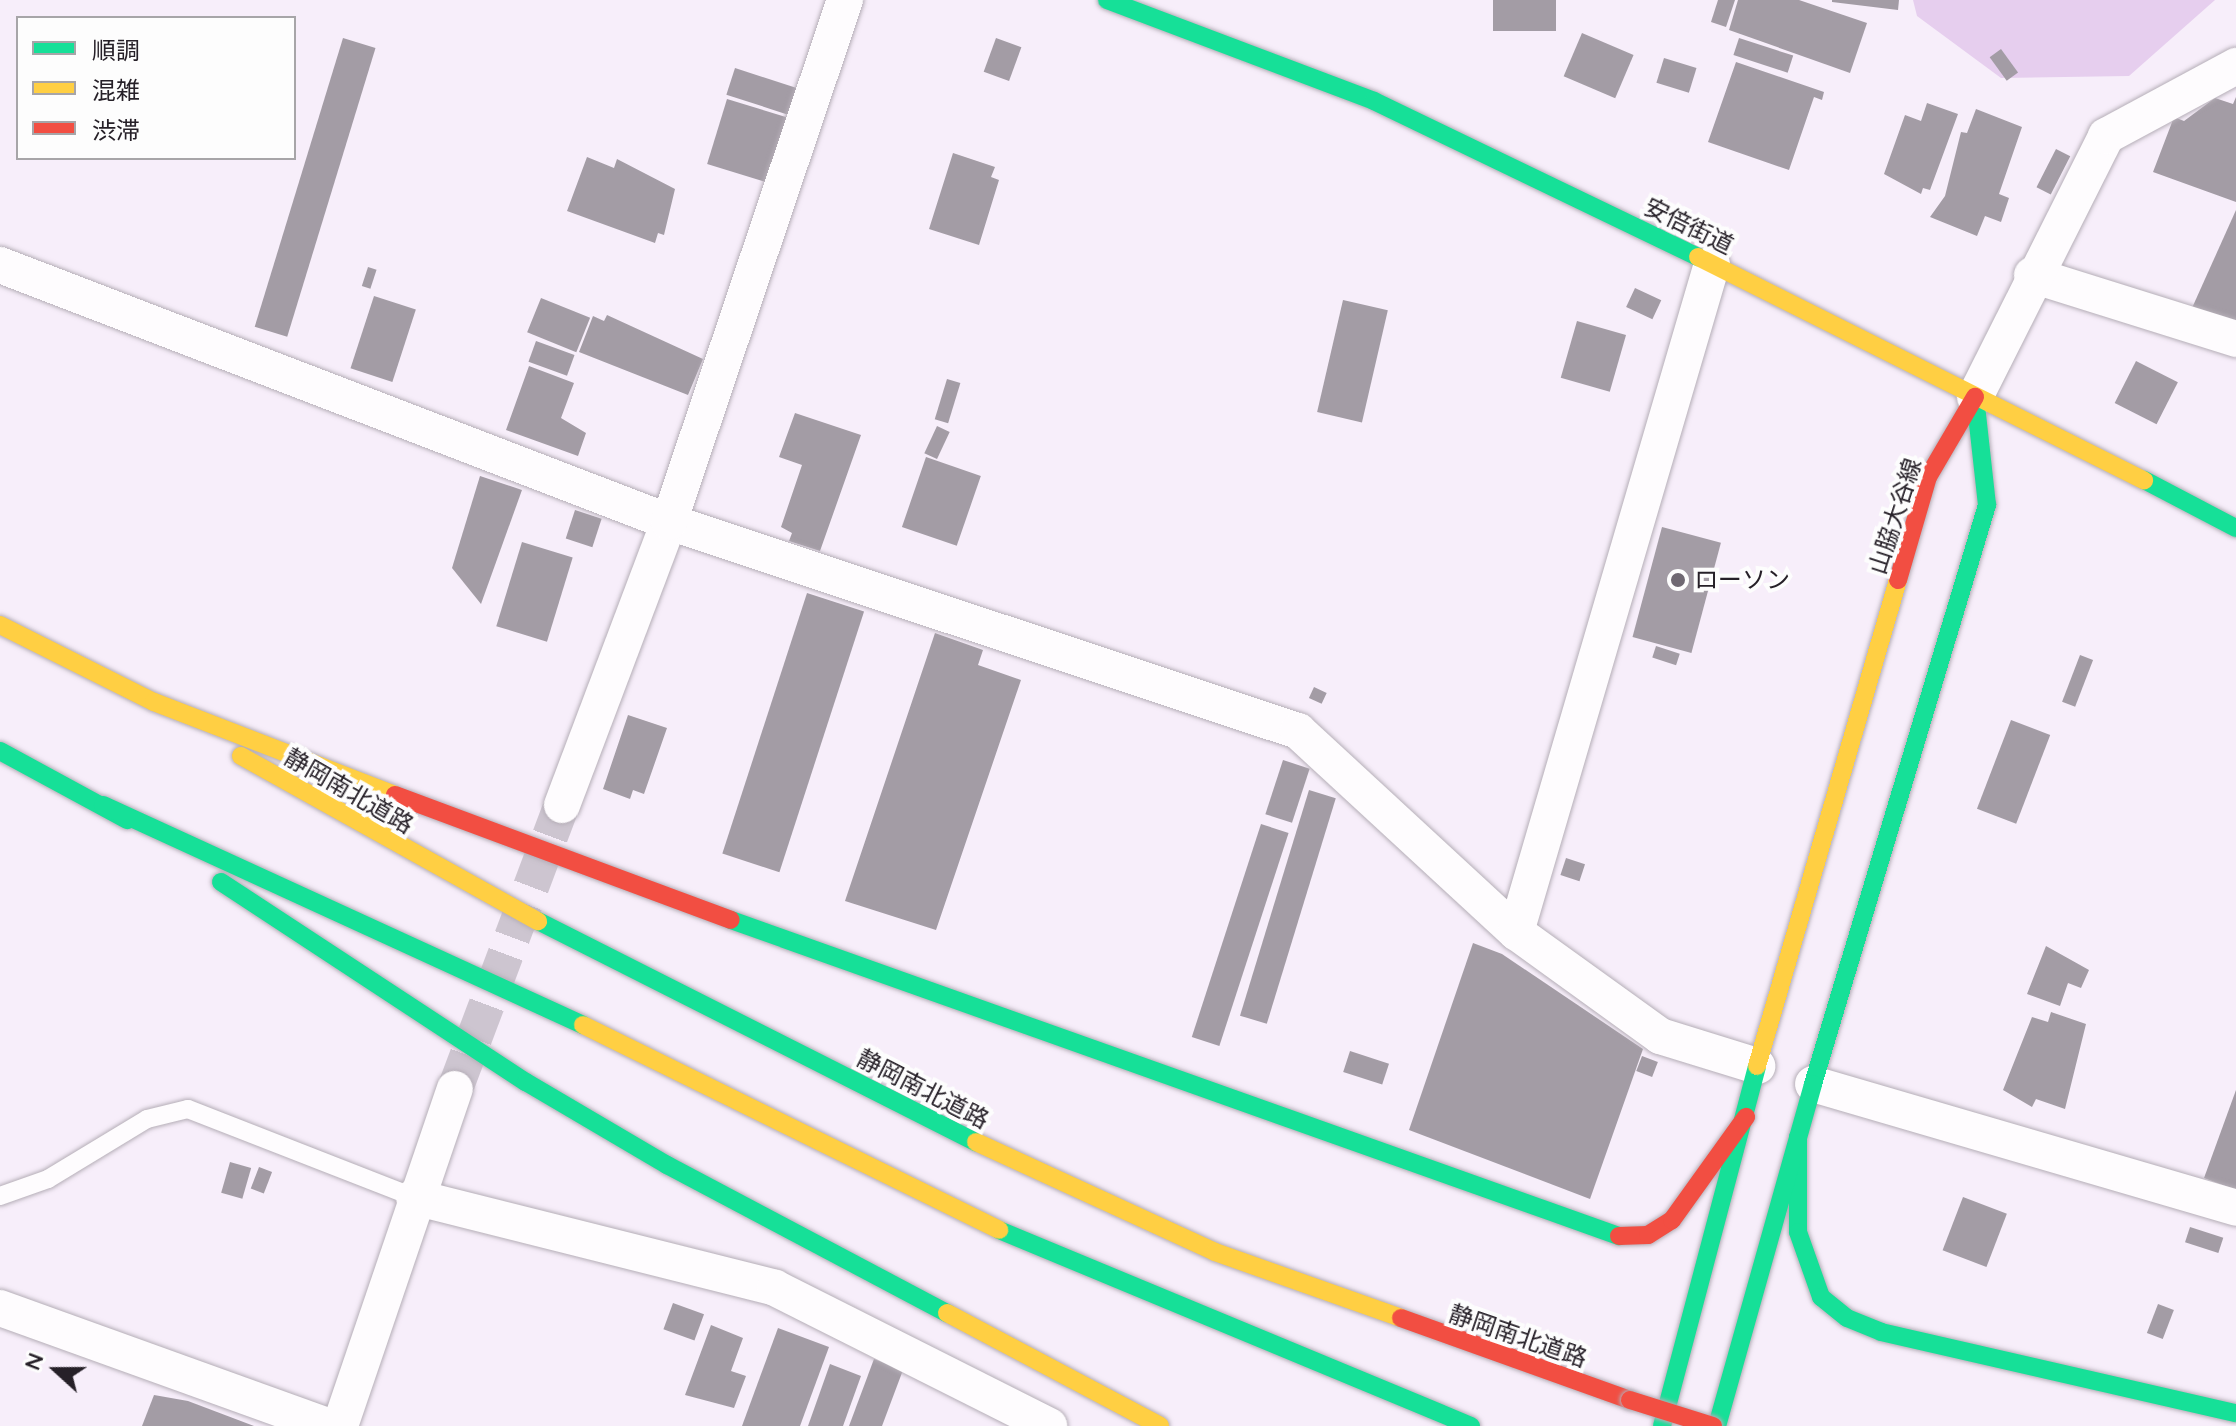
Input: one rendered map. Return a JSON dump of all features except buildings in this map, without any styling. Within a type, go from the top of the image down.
[{"type":"main road","name":"安倍街道","points":[[1107,0],[1374,101],[1712,264],[2236,528]]},
{"type":"main road","name":"山脇大谷線","points":[[1662,1426],[1757,1066],[1928,477],[1975,397]]},
{"type":"main road","points":[[1715,1426],[1769,1222],[1798,1137],[1987,505],[1975,397]]},
{"type":"main road","points":[[0,625],[154,702],[592,871],[1622,1237],[1648,1235],[1672,1220],[1746,1117]]},
{"type":"main road","name":"静岡南北道路","points":[[154,702],[315,802],[575,942],[1024,1166],[1215,1252],[1630,1400],[1715,1426]]},
{"type":"main road","points":[[0,751],[103,805],[545,1006],[982,1223],[1471,1426]]},
{"type":"main road","points":[[103,805],[539,1090],[801,1238],[1160,1426]]},
{"type":"main road","points":[[1798,1137],[1798,1232],[1810,1276],[1821,1297],[1847,1318],[1881,1332],[2236,1413]]},
{"type":"street","points":[[562,805],[669,522],[845,0]]},
{"type":"street","points":[[1975,397],[2032,275],[2106,136],[2236,66]]},
{"type":"street","points":[[1516,932],[1712,264]]},
{"type":"street","points":[[0,265],[669,522],[1298,731],[1516,932],[1660,1036],[1757,1066]]},
{"type":"street","points":[[2032,275],[2236,339]]},
{"type":"street","points":[[1813,1084],[2236,1208]]},
{"type":"street","points":[[340,1426],[414,1197],[455,1089]]},
{"type":"street","points":[[414,1197],[775,1288],[1049,1426]]},
{"type":"street","points":[[0,1308],[328,1426]]},
{"type":"lane","points":[[0,1196],[48,1179],[147,1119],[188,1109],[414,1197]]},
{"type":"shaded area","points":[[1913,0],[2215,0],[2129,76],[2001,78],[1917,16]]},
{"type":"tunnel","points":[[455,1089],[562,805]]},
{"type":"traffic: fast","points":[[1107,0],[1374,101],[1698,257]]},
{"type":"traffic: fast","points":[[1813,1084],[1987,505],[1975,397]]},
{"type":"traffic: fast","points":[[2144,480],[2236,528]]},
{"type":"traffic: fast","points":[[0,751],[127,820]]},
{"type":"traffic: fast","points":[[103,805],[583,1025]]},
{"type":"traffic: fast","points":[[221,882],[526,1082],[667,1165],[947,1313]]},
{"type":"traffic: fast","points":[[731,920],[1619,1236]]},
{"type":"traffic: fast","points":[[538,921],[976,1142]]},
{"type":"traffic: fast","points":[[1662,1426],[1757,1066]]},
{"type":"traffic: fast","points":[[1717,1426],[1813,1084]]},
{"type":"traffic: fast","points":[[1798,1137],[1798,1232],[1821,1297],[1847,1318],[1881,1332],[2236,1413]]},
{"type":"traffic: fast","points":[[999,1230],[1471,1426]]},
{"type":"traffic: slow","points":[[1698,257],[2144,480]]},
{"type":"traffic: slow","points":[[1757,1066],[1898,580]]},
{"type":"traffic: slow","points":[[0,625],[154,702],[395,795]]},
{"type":"traffic: slow","points":[[241,756],[538,921]]},
{"type":"traffic: slow","points":[[583,1025],[999,1230]]},
{"type":"traffic: slow","points":[[976,1142],[1215,1252],[1401,1318]]},
{"type":"traffic: slow","points":[[947,1313],[1160,1426]]},
{"type":"traffic: jam","points":[[1898,580],[1928,477],[1975,397]]},
{"type":"traffic: jam","points":[[395,795],[731,920]]},
{"type":"traffic: jam","points":[[1619,1236],[1648,1235],[1672,1220],[1746,1117]]},
{"type":"traffic: jam","points":[[1401,1318],[1630,1400]]},
{"type":"traffic: jam","points":[[1630,1400],[1713,1426]]},
{"type":"place","name":"ローソン","points":[[1678,580]]}]
